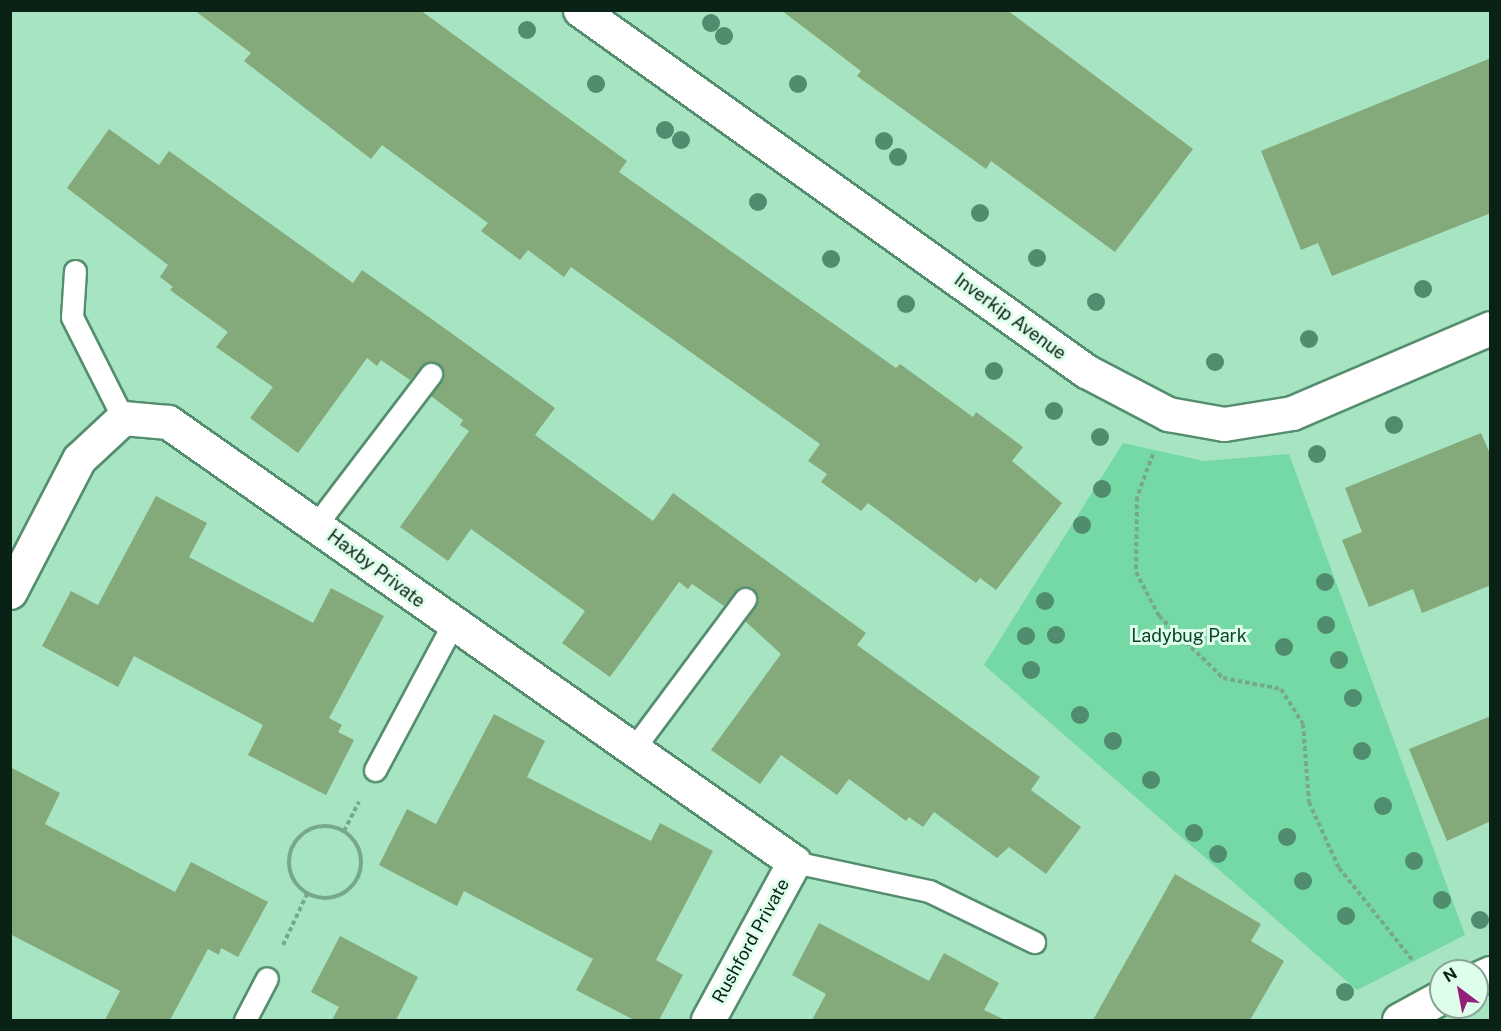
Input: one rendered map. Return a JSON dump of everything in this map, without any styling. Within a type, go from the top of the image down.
[{"type":"street","name":"Inverkip Avenue","points":[[580,10],[1086,371],[1168,414],[1224,424],[1292,413],[1491,328]]},
{"type":"street","name":"Haxby Private","points":[[123,418],[168,422],[316,525],[452,626],[634,748],[794,862]]},
{"type":"street","points":[[10,592],[79,459],[123,418]]},
{"type":"street","name":"Rushford Private","points":[[708,1020],[794,862]]},
{"type":"street","points":[[1399,1020],[1429,1004]]},
{"type":"lane","points":[[75,271],[72,317],[123,418]]},
{"type":"lane","points":[[316,525],[431,374]]},
{"type":"lane","points":[[634,748],[745,599]]},
{"type":"lane","points":[[375,770],[452,626]]},
{"type":"lane","points":[[794,862],[929,891],[1034,942]]},
{"type":"lane","points":[[245,1020],[267,978]]},
{"type":"path","points":[[1168,414],[1137,497],[1136,572],[1159,616],[1223,678],[1281,689],[1304,724],[1309,802],[1340,868],[1419,969]]},
{"type":"path","points":[[312,828],[344,831],[358,849],[360,872],[339,896],[307,894],[289,868],[290,851],[312,828]]},
{"type":"path","points":[[267,978],[307,894]]},
{"type":"green space","name":"Ladybug Park","points":[[1123,443],[1204,461],[1289,454],[1465,935],[1357,990],[984,665]]},
{"type":"building","points":[[194,10],[420,10],[627,161],[619,172],[896,368],[900,364],[973,417],[976,412],[1023,447],[1012,461],[1062,503],[996,590],[980,578],[976,583],[868,503],[861,511],[821,482],[827,474],[808,461],[820,444],[571,267],[564,277],[528,250],[520,260],[481,231],[488,223],[382,145],[371,159],[244,61],[251,53]]},
{"type":"building","points":[[781,10],[1007,10],[1193,149],[1115,252],[991,161],[986,169],[857,76],[861,71]]},
{"type":"building","points":[[1491,58],[1491,213],[1332,276],[1318,243],[1301,250],[1261,151]]},
{"type":"building","points":[[109,129],[159,165],[169,151],[353,283],[362,270],[433,320],[555,408],[535,435],[653,521],[673,493],[866,633],[857,645],[1040,777],[1031,790],[1081,827],[1046,874],[1009,847],[997,858],[934,812],[923,827],[909,817],[906,821],[849,779],[837,795],[781,755],[760,784],[711,750],[781,654],[745,621],[758,601],[752,588],[739,588],[724,606],[692,584],[688,589],[679,582],[610,677],[562,643],[585,611],[471,529],[448,561],[400,527],[469,431],[460,425],[463,420],[431,396],[443,376],[438,364],[426,363],[410,380],[381,360],[377,366],[367,358],[298,453],[250,418],[273,387],[216,347],[228,332],[170,290],[173,287],[160,277],[168,265],[67,188]]},
{"type":"building","points":[[1481,433],[1491,456],[1491,585],[1422,613],[1413,589],[1369,607],[1342,540],[1362,532],[1345,488]]},
{"type":"building","points":[[156,496],[207,523],[189,557],[313,623],[331,588],[384,616],[329,718],[342,725],[338,732],[354,740],[326,795],[248,755],[263,725],[134,656],[118,687],[42,646],[71,591],[98,605]]},
{"type":"building","points":[[494,714],[545,741],[527,777],[651,841],[660,823],[713,851],[656,960],[683,975],[659,1020],[634,1020],[576,990],[593,959],[464,891],[457,906],[379,865],[407,809],[436,824]]},
{"type":"building","points":[[1491,716],[1491,821],[1447,841],[1409,749]]},
{"type":"building","points":[[10,767],[60,793],[45,824],[175,892],[191,862],[268,902],[238,957],[221,948],[219,955],[208,949],[170,1020],[105,1020],[120,991],[10,934]]},
{"type":"building","points":[[1175,874],[1261,924],[1251,941],[1284,961],[1250,1020],[1093,1020]]},
{"type":"building","points":[[819,923],[929,981],[944,953],[999,983],[984,1010],[1005,1020],[812,1020],[826,994],[792,975]]},
{"type":"building","points":[[340,936],[418,977],[396,1020],[332,1020],[339,1007],[311,992]]}]
